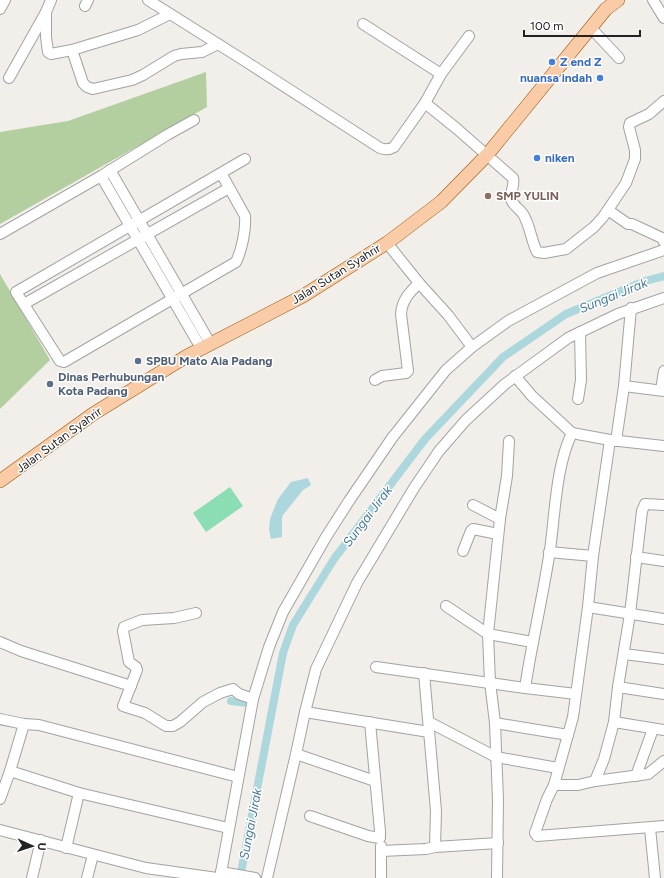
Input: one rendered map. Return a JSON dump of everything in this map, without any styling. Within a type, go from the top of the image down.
[{"type":"main road","name":"Jalan Sutan Syahrir","points":[[0,481],[89,417],[206,346],[303,296],[387,243],[441,202],[487,155],[606,9],[618,0]]},
{"type":"street","points":[[8,78],[46,12],[51,0]]},
{"type":"street","points":[[148,0],[380,148],[390,149],[394,147],[425,103],[441,74],[468,36]]},
{"type":"street","points":[[654,1],[663,16]]},
{"type":"street","points":[[46,12],[46,37],[48,52],[51,54],[72,50],[138,30],[170,14]]},
{"type":"street","points":[[363,24],[441,74]]},
{"type":"street","points":[[590,28],[619,58]]},
{"type":"street","points":[[72,50],[83,83],[87,87],[93,89],[132,80],[174,56],[202,52],[218,44]]},
{"type":"street","points":[[425,103],[456,128],[512,178],[514,181],[511,194],[512,200],[514,205],[524,216],[534,247],[539,253],[566,249],[594,227],[608,210],[626,183],[635,159],[635,150],[629,127],[630,123],[649,114],[664,101]]},
{"type":"street","points":[[0,234],[194,120]]},
{"type":"street","points":[[221,173],[245,216],[246,223],[239,256],[236,262],[64,362],[60,362],[16,292],[245,159]]},
{"type":"street","points":[[110,170],[182,293],[206,346]]},
{"type":"street","points":[[101,176],[173,299],[206,346]]},
{"type":"street","points":[[24,304],[229,188]]},
{"type":"street","points":[[608,210],[628,224],[632,224],[662,238],[664,242]]},
{"type":"street","points":[[387,243],[418,283],[448,315],[472,347]]},
{"type":"street","points":[[221,875],[253,700],[268,647],[283,612],[326,537],[397,432],[446,370],[472,347],[508,321],[597,273],[664,250]]},
{"type":"street","points":[[375,380],[382,376],[407,372],[401,314],[406,297],[418,283]]},
{"type":"street","points":[[266,878],[316,669],[357,583],[414,488],[439,451],[462,425],[515,376],[568,338],[631,308],[664,298]]},
{"type":"street","points":[[631,308],[624,386],[593,556],[588,607],[573,717],[554,785],[547,799],[535,833],[537,836],[659,825],[655,878]]},
{"type":"street","points":[[578,399],[580,380],[580,332]]},
{"type":"street","points":[[624,386],[663,390],[664,371]]},
{"type":"street","points":[[515,376],[532,396],[572,433],[664,446]]},
{"type":"street","points":[[525,688],[549,552],[560,470],[566,444],[572,433]]},
{"type":"street","points":[[497,878],[498,800],[495,723],[490,682],[488,634],[498,534],[507,476],[509,441]]},
{"type":"street","points":[[595,781],[604,759],[614,722],[630,614],[643,506],[648,503],[664,505]]},
{"type":"street","points":[[474,505],[500,519]]},
{"type":"street","points":[[463,551],[474,529],[498,534]]},
{"type":"street","points":[[549,552],[593,556]]},
{"type":"street","points":[[636,557],[664,561]]},
{"type":"street","points":[[446,606],[488,634],[532,642]]},
{"type":"street","points":[[588,607],[664,619]]},
{"type":"street","points":[[196,613],[174,618],[142,620],[124,627],[123,631],[129,662],[136,667],[137,670],[123,706],[144,713],[166,726],[173,726],[180,722],[203,702],[220,693],[234,689],[239,694],[253,700]]},
{"type":"street","points":[[0,642],[21,651],[131,686]]},
{"type":"street","points":[[624,654],[664,659]]},
{"type":"street","points":[[376,667],[576,694]]},
{"type":"street","points":[[424,673],[436,811],[435,847]]},
{"type":"street","points":[[618,687],[664,694]]},
{"type":"street","points":[[305,712],[370,722],[429,727],[496,757],[558,768]]},
{"type":"street","points":[[0,719],[24,724],[39,725],[238,777]]},
{"type":"street","points":[[370,722],[382,851],[381,878]]},
{"type":"street","points":[[614,722],[664,730]]},
{"type":"street","points":[[495,723],[568,734]]},
{"type":"street","points":[[0,799],[24,724]]},
{"type":"street","points":[[636,776],[653,729]]},
{"type":"street","points":[[296,754],[375,781]]},
{"type":"street","points":[[554,785],[578,785],[595,781],[636,776],[651,772],[664,761]]},
{"type":"street","points":[[10,770],[79,793],[224,827]]},
{"type":"street","points":[[66,848],[79,793]]},
{"type":"street","points":[[310,816],[368,836],[380,838]]},
{"type":"street","points":[[0,830],[93,855],[145,873],[221,875],[255,878]]},
{"type":"street","points":[[32,878],[41,840]]},
{"type":"street","points":[[382,851],[498,843]]},
{"type":"street","points":[[87,878],[93,855]]},
{"type":"green space","points":[[206,72],[207,107],[0,224],[0,132],[68,121]]},
{"type":"green space","points":[[0,274],[50,360],[0,409]]},
{"type":"green space","points":[[230,487],[243,506],[206,532],[193,513]]},
{"type":"water","points":[[308,478],[311,485],[303,490],[283,515],[282,537],[271,539],[269,529],[270,519],[278,499],[291,482]]},
{"type":"waterway","name":"Sungai Jirak","points":[[240,878],[283,653],[293,625],[334,559],[425,439],[503,357],[566,314],[645,281],[664,276]]},
{"type":"waterway","points":[[231,701],[247,703]]},
{"type":"place","name":"Z end Z","points":[[552,62]]},
{"type":"place","name":"nuansa indah","points":[[600,78]]},
{"type":"place","name":"niken","points":[[537,158]]},
{"type":"place","name":"SMP YULIN","points":[[488,196]]},
{"type":"place","name":"SPBU Mato Aia Padang","points":[[138,361]]},
{"type":"place","name":"Dinas Perhubungan Kota Padang","points":[[50,384]]}]
